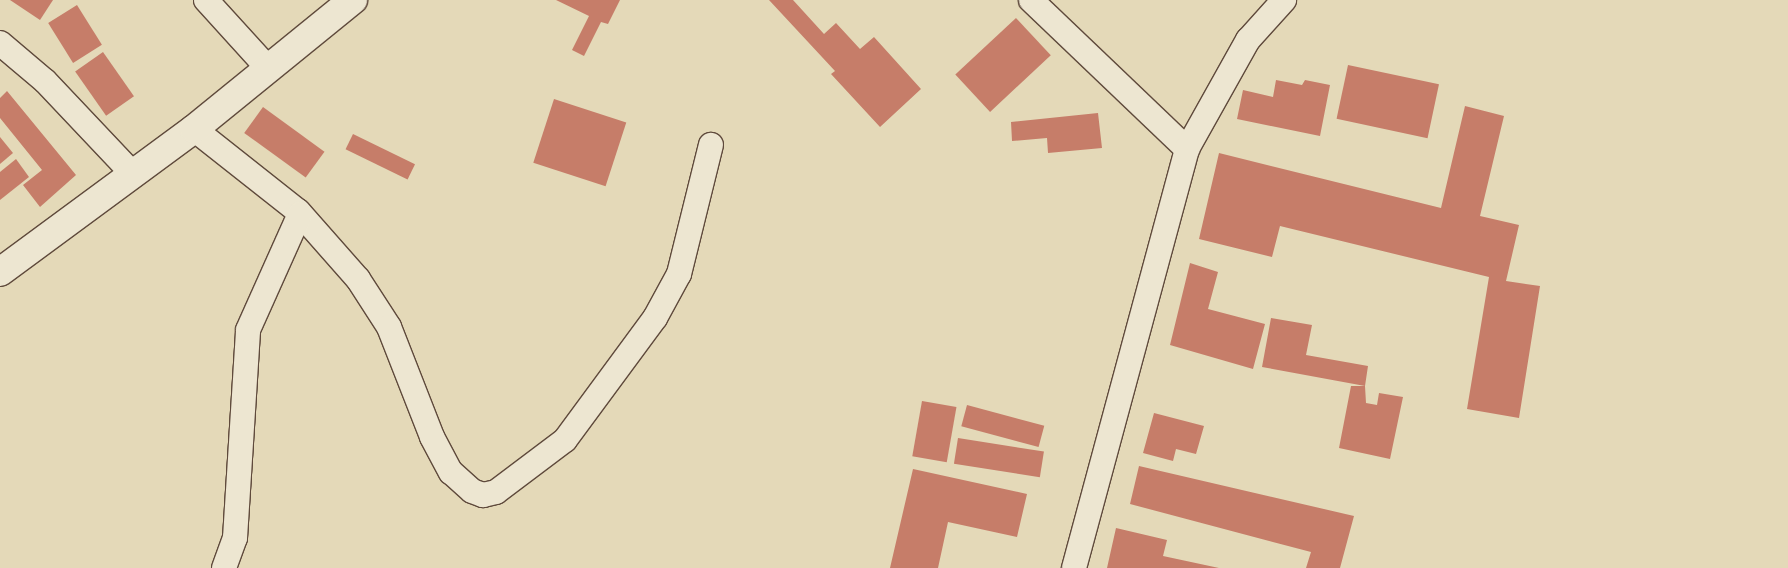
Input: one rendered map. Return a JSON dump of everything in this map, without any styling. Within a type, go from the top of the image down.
[{"type":"street","points":[[206,0],[267,67]]},
{"type":"street","points":[[0,272],[194,129],[267,67],[353,0]]},
{"type":"street","points":[[1031,0],[1187,149]]},
{"type":"street","points":[[1074,568],[1187,149],[1248,40],[1284,0]]},
{"type":"street","points":[[0,43],[45,81],[133,174]]},
{"type":"street","points":[[194,129],[300,214],[358,279],[389,327],[432,437],[451,472],[472,492],[483,495],[496,492],[565,440],[655,318],[679,274],[711,145]]},
{"type":"street","points":[[224,568],[235,538],[248,330],[300,214]]},
{"type":"building","points":[[10,0],[53,0],[40,20]]},
{"type":"building","points":[[556,0],[620,0],[608,24],[601,22],[584,56],[572,50],[589,16]]},
{"type":"building","points":[[769,0],[793,0],[824,34],[836,23],[860,49],[874,37],[921,89],[880,127],[831,74],[835,71]]},
{"type":"building","points":[[77,5],[102,45],[73,63],[48,23]]},
{"type":"building","points":[[1016,18],[1051,55],[990,112],[955,75]]},
{"type":"building","points":[[103,52],[134,96],[106,116],[75,72]]},
{"type":"building","points":[[1348,65],[1439,84],[1428,138],[1337,119]]},
{"type":"building","points":[[1276,80],[1302,85],[1305,80],[1330,85],[1320,136],[1237,119],[1243,90],[1273,97]]},
{"type":"building","points":[[7,91],[76,175],[40,207],[23,185],[42,170],[0,118],[0,98]]},
{"type":"building","points":[[554,99],[626,122],[606,186],[533,163]]},
{"type":"building","points":[[1465,106],[1504,116],[1480,216],[1519,225],[1506,281],[1540,286],[1519,418],[1467,409],[1489,277],[1280,226],[1272,257],[1199,239],[1219,153],[1441,208]]},
{"type":"building","points":[[263,107],[324,152],[306,178],[244,133]]},
{"type":"building","points":[[1098,113],[1102,148],[1048,153],[1047,138],[1012,141],[1011,122]]},
{"type":"building","points":[[353,134],[415,164],[408,180],[346,149]]},
{"type":"building","points":[[0,137],[13,153],[0,164]]},
{"type":"building","points":[[16,159],[29,177],[0,200],[0,172]]},
{"type":"building","points":[[1190,263],[1218,272],[1208,309],[1265,324],[1253,369],[1170,345]]},
{"type":"building","points":[[1271,318],[1312,325],[1306,355],[1368,366],[1365,386],[1262,367]]},
{"type":"building","points":[[1351,386],[1365,386],[1366,403],[1377,405],[1379,393],[1403,397],[1390,459],[1339,448]]},
{"type":"building","points":[[922,401],[956,407],[947,462],[912,456]]},
{"type":"building","points":[[967,405],[1044,426],[1039,447],[961,426]]},
{"type":"building","points":[[1154,413],[1204,426],[1196,454],[1176,449],[1173,461],[1143,453]]},
{"type":"building","points":[[958,438],[1044,452],[1040,477],[954,464]]},
{"type":"building","points":[[1139,466],[1354,516],[1340,568],[1306,568],[1311,552],[1130,504]]},
{"type":"building","points":[[913,469],[1027,494],[1017,537],[948,522],[938,568],[890,568]]},
{"type":"building","points":[[1116,528],[1167,540],[1163,556],[1219,568],[1107,568]]}]
